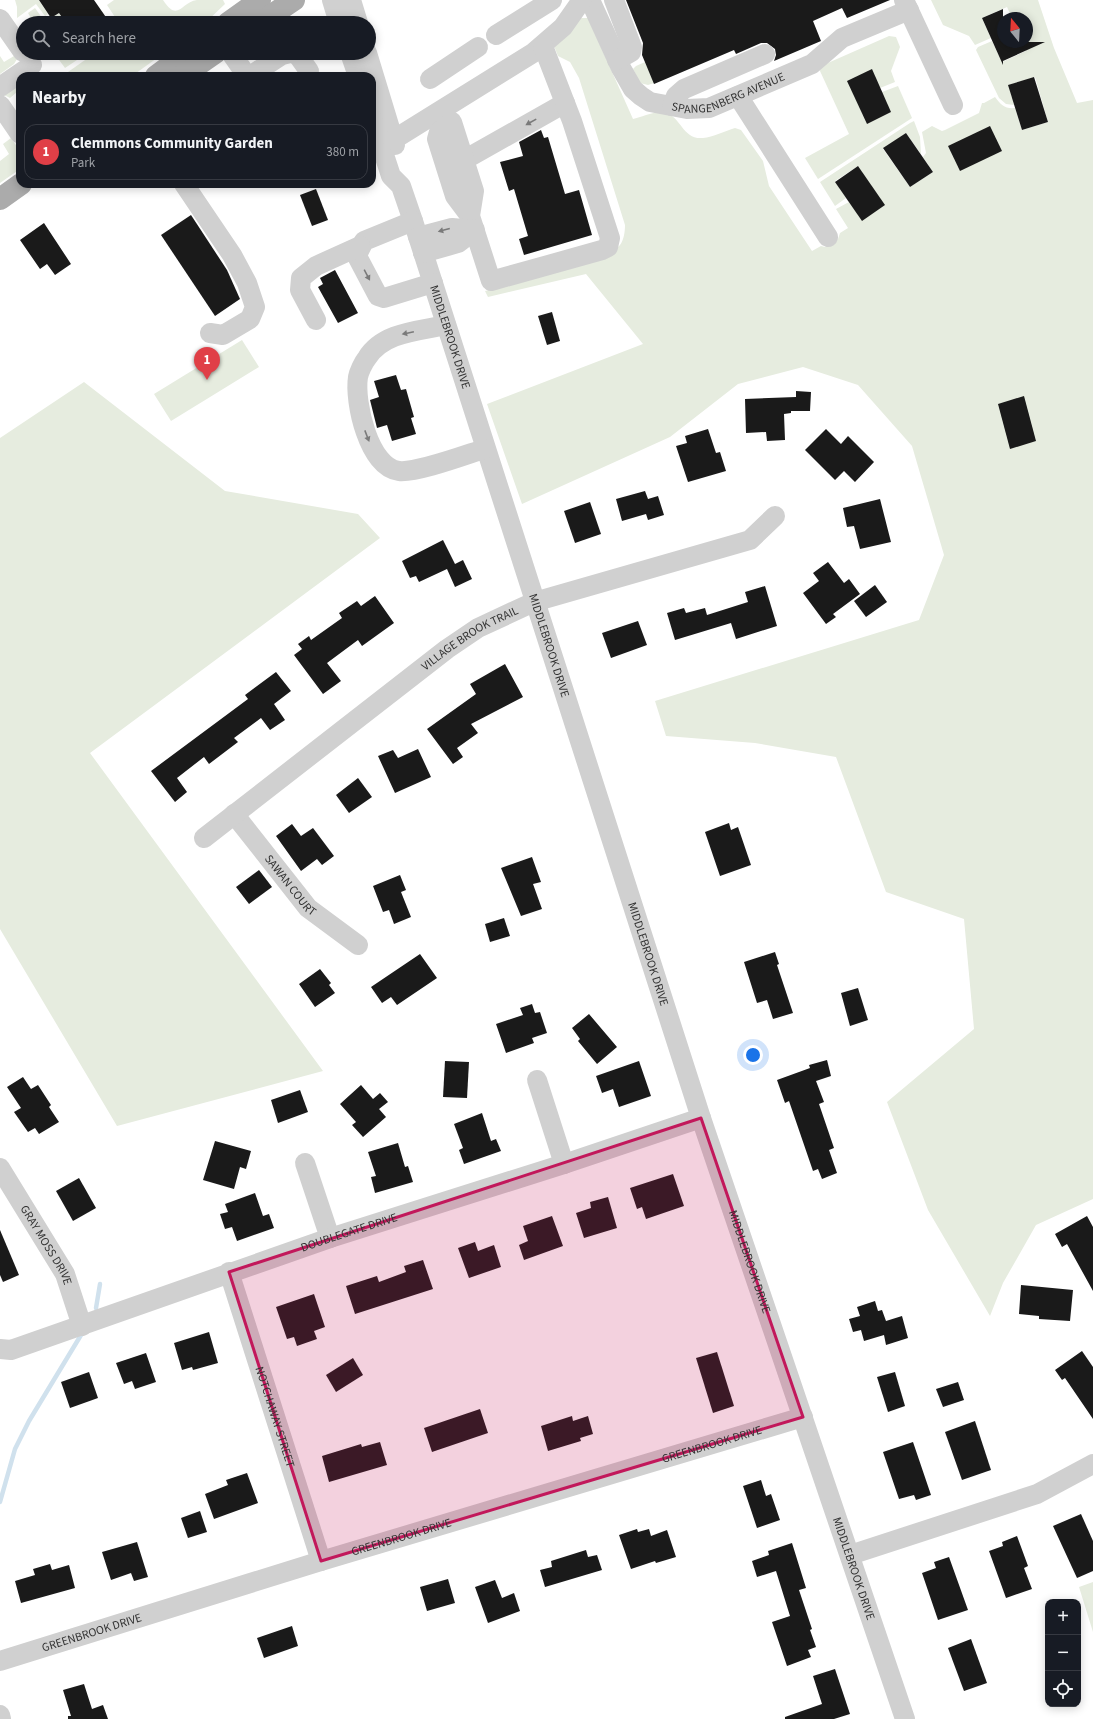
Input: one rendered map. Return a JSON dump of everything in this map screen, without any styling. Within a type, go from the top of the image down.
[{"type":"main road","points":[[246,12],[294,0]]},
{"type":"main road","points":[[161,72],[178,60]]},
{"type":"main road","points":[[188,72],[206,60]]},
{"type":"main road","points":[[0,199],[16,188]]},
{"type":"street","points":[[332,0],[338,16]]},
{"type":"street","points":[[351,0],[356,16]]},
{"type":"street","points":[[430,79],[473,51],[484,56],[505,42],[501,32],[552,0]]},
{"type":"street","points":[[393,140],[543,46],[562,27],[577,6],[557,0]]},
{"type":"street","name":"SPANGENBERG AVENUE","points":[[590,0],[627,80],[640,96],[650,102],[687,109],[709,108],[812,64],[842,38],[906,5],[953,105]]},
{"type":"street","points":[[614,0],[632,47],[631,52],[617,60]]},
{"type":"street","points":[[0,19],[16,43]]},
{"type":"street","points":[[316,320],[300,290],[301,278],[316,266],[360,246],[364,241],[374,237],[418,237],[458,243],[473,223],[474,191],[452,122],[439,132],[437,139],[455,196],[473,223],[491,281],[602,250],[608,247],[610,238],[565,102],[543,46]]},
{"type":"street","points":[[672,106],[676,96],[684,89],[765,54]]},
{"type":"street","points":[[236,60],[244,72]]},
{"type":"street","points":[[256,72],[274,60]]},
{"type":"street","points":[[352,60],[357,72]]},
{"type":"street","name":"MIDDLEBROOK DRIVE","points":[[369,60],[373,72]]},
{"type":"street","points":[[17,72],[29,62]]},
{"type":"street","points":[[0,87],[16,73]]},
{"type":"street","name":"MIDDLEBROOK DRIVE","points":[[376,83],[403,172],[401,186]]},
{"type":"street","points":[[738,96],[828,237]]},
{"type":"street","points":[[464,160],[565,102]]},
{"type":"street","points":[[0,104],[16,128]]},
{"type":"street","name":"MIDDLEBROOK DRIVE","points":[[376,130],[391,176],[401,186],[418,237],[484,449],[701,1118],[905,1719]]},
{"type":"street","points":[[187,188],[232,255],[247,283],[255,307],[250,319],[228,332],[222,335],[210,333]]},
{"type":"street","points":[[360,246],[358,258],[378,296],[384,298],[433,283]]},
{"type":"street","points":[[446,325],[395,336],[383,342],[367,357],[358,377],[358,395],[365,435],[385,466],[399,471],[417,468],[484,449]]},
{"type":"street","name":"VILLAGE BROOK TRAIL","points":[[204,838],[447,649],[478,628],[534,602],[750,540],[775,516]]},
{"type":"street","name":"SAWAN COURT","points":[[234,814],[308,908],[358,945]]},
{"type":"street","points":[[537,1080],[564,1164]]},
{"type":"street","name":"DOUBLEGATE DRIVE","points":[[0,1349],[11,1350],[82,1326],[229,1272],[330,1238],[564,1164],[701,1118]]},
{"type":"street","points":[[305,1162],[330,1238]]},
{"type":"street","name":"GRAY MOSS DRIVE","points":[[0,1168],[65,1274],[82,1326]]},
{"type":"street","name":"NOTCHAWAY STREET","points":[[229,1272],[321,1561]]},
{"type":"street","name":"GREENBROOK DRIVE","points":[[0,1661],[321,1561],[803,1417]]},
{"type":"street","points":[[850,1555],[1038,1494],[1093,1464]]},
{"type":"street","points":[[0,1715],[1,1719]]},
{"type":"highlighted area","points":[[701,1118],[803,1417],[321,1561],[229,1272]]},
{"type":"shaded area","points":[[15,0],[39,0],[48,14],[45,16],[36,4],[20,16],[17,16]]},
{"type":"shaded area","points":[[114,0],[163,0],[168,7],[176,11],[197,0],[223,0],[225,4],[212,16],[114,16],[107,5]]},
{"type":"shaded area","points":[[931,0],[1038,0],[1054,48],[1077,103],[1093,100],[1093,1199],[1036,1225],[1003,1283],[990,1316],[928,1210],[887,1102],[974,1029],[964,919],[886,892],[836,757],[755,743],[666,736],[655,701],[919,620],[944,555],[912,446],[858,385],[803,367],[738,384],[670,437],[522,504],[487,404],[643,344],[586,274],[488,297],[485,291],[578,265],[611,251],[620,245],[622,241],[625,225],[579,78],[570,62],[558,56],[554,46],[580,18],[588,18],[633,119],[654,113],[666,113],[671,115],[686,132],[696,138],[711,136],[735,128],[741,130],[763,161],[769,186],[812,251],[821,246],[825,247],[838,239],[840,233],[848,228],[836,209],[849,202],[858,166],[835,181],[846,198],[835,206],[820,182],[910,123],[914,121],[920,137],[921,154],[906,133],[883,149],[910,187],[933,172],[923,157],[926,153],[922,132],[932,126],[942,131],[945,130],[979,113],[982,103],[995,97],[1004,106],[1008,108],[1015,108],[1022,130],[1048,122],[1035,77],[1009,85],[1014,105],[1006,104],[999,98],[976,50],[978,47],[992,41],[1002,62],[1026,51],[1026,48],[1033,48],[1033,12],[1009,12],[1007,7],[982,18],[991,38],[975,45],[969,36],[943,25]]},
{"type":"shaded area","points":[[35,8],[41,16],[30,16],[28,13]]},
{"type":"shaded area","points":[[59,13],[61,16],[54,16]]},
{"type":"shaded area","points":[[889,36],[896,37],[900,47],[891,71],[895,82],[880,88],[882,92],[898,86],[912,118],[818,179],[805,158],[849,134],[820,71],[821,66]]},
{"type":"shaded area","points":[[0,56],[4,62],[14,56],[16,60],[14,64],[0,74]]},
{"type":"shaded area","points":[[59,60],[77,60],[65,68]]},
{"type":"shaded area","points":[[85,60],[154,60],[138,72],[68,72]]},
{"type":"shaded area","points":[[645,62],[654,83],[648,85],[640,83],[633,69]]},
{"type":"shaded area","points":[[16,84],[16,93],[10,98],[4,95]]},
{"type":"shaded area","points":[[11,138],[16,145],[16,172],[0,183],[0,161],[9,154],[3,144]]},
{"type":"shaded area","points":[[242,340],[259,367],[171,421],[154,394]]},
{"type":"shaded area","points":[[84,382],[225,491],[358,514],[380,538],[90,753],[323,1071],[117,1126],[0,929],[0,438]]},
{"type":"shaded area","points":[[1093,1582],[1093,1632],[1079,1587]]},
{"type":"building","points":[[39,0],[94,0],[105,16],[61,16],[59,13],[54,16],[50,16]]},
{"type":"building","points":[[626,0],[890,0],[847,18],[842,8],[813,21],[821,41],[774,61],[776,55],[775,49],[767,43],[761,43],[736,54],[734,50],[654,84],[642,55],[643,43]]},
{"type":"building","points":[[1003,9],[1003,12],[997,12],[997,48],[1032,48],[1003,61],[1003,65],[982,18]]},
{"type":"building","points":[[1033,42],[1045,42],[1033,47]]},
{"type":"building","points":[[872,69],[891,112],[867,124],[847,81]]},
{"type":"building","points":[[1034,77],[1048,122],[1022,130],[1008,85]]},
{"type":"building","points":[[990,126],[1002,151],[960,171],[948,146]]},
{"type":"building","points":[[541,130],[544,138],[548,137],[565,194],[579,190],[592,235],[524,255],[519,239],[528,236],[514,189],[509,191],[500,162],[523,156],[519,142]]},
{"type":"building","points":[[906,133],[933,172],[910,187],[883,148]]},
{"type":"building","points":[[858,166],[885,205],[862,221],[835,182]]},
{"type":"building","points":[[316,189],[328,220],[312,226],[300,195]]},
{"type":"building","points":[[191,215],[227,270],[240,299],[215,316],[161,235]]},
{"type":"building","points":[[44,223],[71,264],[55,275],[47,264],[40,269],[20,240]]},
{"type":"building","points":[[335,270],[358,313],[338,323],[318,287],[323,284],[320,278]]},
{"type":"building","points":[[552,312],[560,341],[547,345],[538,316]]},
{"type":"building","points":[[396,375],[401,390],[406,389],[414,417],[411,418],[416,434],[392,441],[387,425],[377,428],[370,400],[379,397],[374,381]]},
{"type":"building","points":[[796,391],[811,392],[810,411],[791,411],[791,413],[784,414],[785,440],[767,441],[766,432],[746,433],[745,399],[796,397]]},
{"type":"building","points":[[1024,396],[1036,441],[1010,449],[998,404]]},
{"type":"building","points":[[708,429],[716,453],[720,452],[726,471],[688,482],[676,446],[687,443],[685,436]]},
{"type":"building","points":[[826,429],[841,444],[848,436],[874,462],[855,482],[844,471],[835,480],[805,450]]},
{"type":"building","points":[[645,491],[648,499],[658,496],[664,515],[648,520],[646,514],[622,521],[616,499]]},
{"type":"building","points":[[880,499],[891,542],[860,549],[854,526],[847,527],[843,508]]},
{"type":"building","points":[[590,502],[601,534],[575,543],[564,511]]},
{"type":"building","points":[[443,540],[455,564],[463,560],[472,579],[455,587],[447,569],[419,582],[416,576],[410,578],[402,561]]},
{"type":"building","points":[[828,562],[844,583],[849,579],[860,594],[833,614],[836,617],[826,624],[803,593],[819,581],[813,573]]},
{"type":"building","points":[[875,585],[887,602],[866,617],[854,601]]},
{"type":"building","points":[[765,586],[777,626],[736,639],[731,623],[675,640],[667,613],[684,608],[686,613],[705,608],[707,615],[748,602],[745,592]]},
{"type":"building","points":[[375,596],[394,623],[362,646],[358,640],[327,663],[341,681],[323,694],[294,655],[302,649],[298,644],[309,636],[311,640],[342,618],[339,613],[357,601],[361,606]]},
{"type":"building","points":[[638,621],[647,645],[611,658],[602,633]]},
{"type":"building","points":[[505,664],[523,697],[471,724],[478,733],[457,748],[463,757],[453,764],[427,729],[476,694],[470,684]]},
{"type":"building","points":[[276,672],[291,691],[274,704],[285,720],[270,730],[261,718],[234,738],[238,742],[209,764],[204,757],[177,778],[187,792],[175,802],[151,771],[248,699],[245,695]]},
{"type":"building","points":[[418,749],[431,777],[395,793],[378,756],[393,750],[398,758]]},
{"type":"building","points":[[358,778],[372,797],[349,813],[336,795]]},
{"type":"building","points":[[729,823],[731,830],[738,827],[751,865],[720,876],[705,832]]},
{"type":"building","points":[[292,824],[301,836],[313,828],[334,856],[322,865],[317,859],[301,871],[276,836]]},
{"type":"building","points":[[532,857],[541,882],[533,884],[542,909],[521,916],[501,868]]},
{"type":"building","points":[[259,870],[272,887],[249,904],[236,887]]},
{"type":"building","points":[[400,875],[406,890],[401,892],[411,917],[394,924],[389,910],[383,912],[373,886]]},
{"type":"building","points":[[504,918],[510,936],[490,942],[485,924]]},
{"type":"building","points":[[775,952],[779,964],[777,965],[793,1013],[773,1019],[767,1000],[757,1003],[744,962]]},
{"type":"building","points":[[420,954],[437,978],[397,1005],[391,997],[382,1003],[371,987]]},
{"type":"building","points":[[320,969],[331,983],[329,985],[335,993],[315,1007],[299,984]]},
{"type":"building","points":[[858,988],[868,1020],[850,1026],[841,993]]},
{"type":"building","points":[[532,1004],[535,1013],[540,1012],[547,1033],[532,1038],[534,1043],[506,1053],[496,1024],[523,1015],[520,1008]]},
{"type":"building","points":[[589,1014],[617,1047],[597,1064],[578,1041],[580,1039],[572,1028]]},
{"type":"building","points":[[827,1060],[831,1076],[816,1081],[824,1102],[819,1104],[834,1148],[829,1150],[837,1173],[822,1179],[818,1169],[813,1171],[789,1101],[785,1103],[777,1080],[810,1068],[809,1065]]},
{"type":"building","points":[[445,1061],[469,1062],[467,1098],[443,1097]]},
{"type":"building","points":[[639,1061],[651,1096],[619,1107],[613,1089],[602,1093],[596,1076]]},
{"type":"building","points":[[23,1077],[31,1089],[38,1085],[51,1105],[49,1107],[59,1122],[39,1134],[35,1128],[28,1132],[14,1112],[21,1108],[7,1087]]},
{"type":"building","points":[[361,1085],[373,1099],[380,1093],[388,1102],[379,1109],[386,1117],[363,1137],[352,1125],[356,1122],[340,1104]]},
{"type":"building","points":[[300,1090],[308,1112],[278,1123],[271,1100]]},
{"type":"building","points":[[482,1113],[491,1141],[496,1139],[501,1151],[464,1164],[459,1150],[463,1148],[454,1124]]},
{"type":"building","points":[[215,1141],[251,1151],[246,1169],[240,1167],[234,1189],[203,1180]]},
{"type":"building","points":[[398,1143],[405,1167],[408,1166],[413,1182],[375,1193],[371,1177],[376,1176],[368,1152]]},
{"type":"building","points":[[673,1174],[684,1206],[646,1219],[642,1207],[637,1209],[630,1188]]},
{"type":"building","points":[[79,1178],[96,1208],[73,1221],[56,1191]]},
{"type":"building","points":[[255,1193],[263,1216],[269,1214],[274,1228],[237,1241],[232,1227],[225,1229],[220,1214],[228,1212],[225,1204]]},
{"type":"building","points":[[608,1197],[617,1228],[584,1238],[576,1213],[591,1208],[590,1202]]},
{"type":"building","points":[[552,1216],[563,1246],[524,1260],[519,1245],[528,1241],[523,1226]]},
{"type":"building","points":[[1087,1216],[1093,1227],[1093,1291],[1067,1244],[1062,1247],[1055,1234]]},
{"type":"building","points":[[0,1230],[19,1275],[3,1282],[0,1275]]},
{"type":"building","points":[[475,1242],[478,1251],[494,1245],[501,1267],[469,1278],[458,1248]]},
{"type":"building","points":[[423,1260],[433,1289],[355,1314],[346,1286],[377,1276],[379,1282],[406,1272],[404,1266]]},
{"type":"building","points":[[1021,1285],[1073,1290],[1070,1321],[1039,1319],[1039,1316],[1019,1314]]},
{"type":"building","points":[[314,1294],[325,1327],[314,1331],[317,1339],[297,1346],[294,1337],[287,1339],[276,1307]]},
{"type":"building","points":[[875,1301],[878,1311],[882,1310],[886,1321],[902,1316],[908,1338],[886,1345],[884,1335],[864,1341],[861,1330],[853,1332],[849,1319],[860,1316],[857,1307]]},
{"type":"building","points":[[209,1332],[218,1363],[193,1370],[192,1367],[182,1370],[174,1343]]},
{"type":"building","points":[[1082,1351],[1093,1367],[1093,1419],[1065,1378],[1062,1380],[1055,1370]]},
{"type":"building","points":[[717,1352],[734,1406],[713,1413],[696,1358]]},
{"type":"building","points":[[146,1353],[156,1382],[135,1389],[132,1381],[124,1384],[116,1363]]},
{"type":"building","points":[[353,1358],[363,1375],[336,1392],[326,1375]]},
{"type":"building","points":[[89,1372],[98,1398],[70,1408],[61,1382]]},
{"type":"building","points":[[895,1372],[905,1406],[888,1412],[877,1377]]},
{"type":"building","points":[[958,1382],[964,1400],[943,1407],[936,1389]]},
{"type":"building","points":[[480,1409],[488,1433],[432,1452],[424,1428]]},
{"type":"building","points":[[572,1416],[573,1421],[588,1416],[593,1434],[580,1438],[581,1441],[548,1451],[541,1426]]},
{"type":"building","points":[[975,1421],[991,1470],[962,1480],[945,1432]]},
{"type":"building","points":[[380,1442],[387,1465],[329,1482],[322,1456],[361,1444],[362,1447]]},
{"type":"building","points":[[913,1442],[931,1495],[916,1500],[914,1495],[899,1499],[883,1452]]},
{"type":"building","points":[[247,1473],[258,1503],[214,1519],[205,1494],[228,1485],[226,1480]]},
{"type":"building","points":[[761,1480],[766,1496],[771,1494],[780,1520],[757,1528],[743,1486]]},
{"type":"building","points":[[200,1511],[207,1532],[188,1538],[181,1518]]},
{"type":"building","points":[[1081,1514],[1093,1541],[1093,1571],[1077,1578],[1053,1526]]},
{"type":"building","points":[[637,1529],[638,1532],[649,1529],[651,1536],[667,1530],[676,1557],[656,1563],[655,1561],[631,1569],[619,1535]]},
{"type":"building","points":[[1017,1536],[1028,1566],[1024,1568],[1032,1589],[1006,1598],[989,1551],[1003,1546],[1002,1542]]},
{"type":"building","points":[[137,1542],[148,1577],[134,1581],[131,1573],[111,1580],[102,1552]]},
{"type":"building","points":[[792,1543],[806,1588],[799,1590],[812,1629],[810,1630],[816,1647],[808,1650],[811,1657],[787,1666],[772,1622],[790,1616],[776,1571],[757,1577],[752,1561],[769,1555],[768,1551]]},
{"type":"building","points":[[586,1550],[588,1557],[597,1555],[602,1570],[545,1587],[540,1570],[552,1567],[551,1561]]},
{"type":"building","points":[[949,1557],[968,1610],[938,1620],[922,1573],[936,1568],[934,1562]]},
{"type":"building","points":[[50,1564],[52,1570],[69,1565],[75,1588],[21,1603],[15,1581],[35,1575],[33,1569]]},
{"type":"building","points":[[448,1579],[455,1603],[427,1611],[420,1587]]},
{"type":"building","points":[[495,1580],[502,1598],[514,1593],[520,1611],[488,1623],[475,1587]]},
{"type":"building","points":[[292,1626],[298,1646],[264,1658],[257,1638]]},
{"type":"building","points":[[971,1639],[987,1683],[964,1691],[948,1648]]},
{"type":"building","points":[[835,1669],[850,1714],[834,1719],[785,1719],[785,1717],[822,1704],[813,1676]]},
{"type":"building","points":[[84,1684],[92,1709],[103,1705],[108,1719],[68,1719],[68,1716],[71,1716],[63,1690]]},
{"type":"waterway","points":[[96,1308],[100,1284]]},
{"type":"waterway","points":[[0,1502],[15,1449],[29,1421],[81,1335]]},
{"type":"place","name":"Clemmons Community Garden","points":[[207,380]]}]
